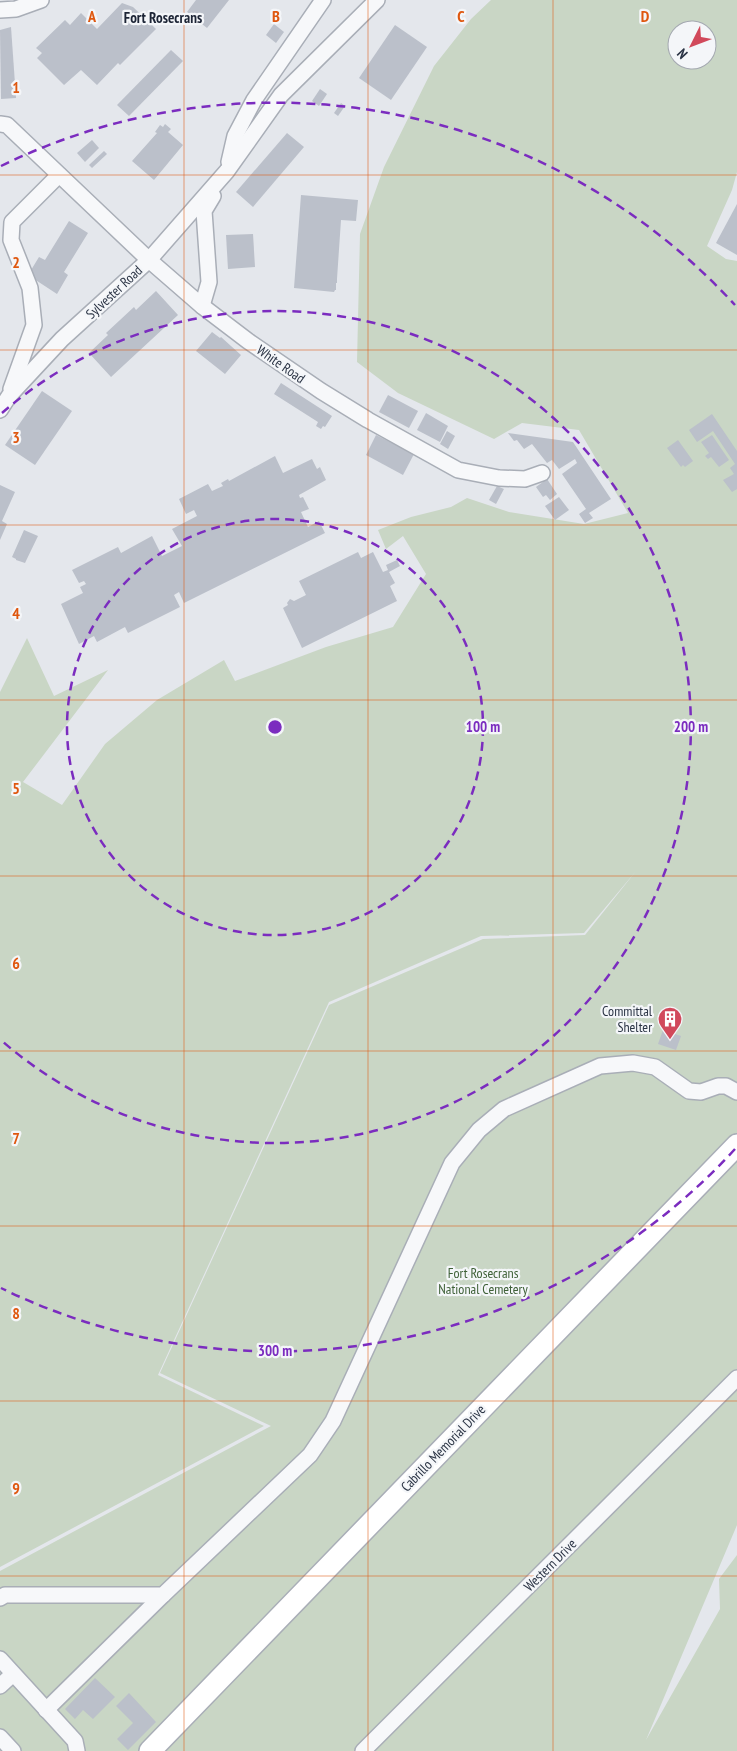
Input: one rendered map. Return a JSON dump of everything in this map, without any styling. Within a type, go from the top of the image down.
[{"type":"main road","name":"Cabrillo Memorial Drive","points":[[150,1751],[737,1145]]},
{"type":"street","points":[[0,10],[16,9],[41,0]]},
{"type":"street","points":[[227,171],[235,136],[254,100],[323,0]]},
{"type":"street","name":"Sylvester Road","points":[[202,306],[208,282],[204,211],[227,171],[281,95],[377,0]]},
{"type":"street","name":"White Road","points":[[0,124],[7,126],[149,260],[202,306],[248,341],[321,391],[368,420],[458,470],[499,478],[525,479],[542,473]]},
{"type":"street","name":"Sylvester Road","points":[[0,410],[9,396],[62,339],[149,260],[227,171]]},
{"type":"street","points":[[9,396],[34,325],[30,288],[11,240],[12,222],[59,176]]},
{"type":"street","points":[[46,1710],[163,1595],[310,1456],[333,1421],[452,1163],[479,1130],[504,1109],[600,1066],[633,1063],[655,1067],[689,1091],[701,1092],[718,1086],[726,1086],[737,1092]]},
{"type":"street","name":"Western Drive","points":[[363,1751],[737,1378]]},
{"type":"street","points":[[0,1598],[5,1595],[163,1595]]},
{"type":"street","points":[[0,1659],[74,1741],[77,1751]]},
{"type":"street","points":[[0,1686],[13,1674]]},
{"type":"street","points":[[0,1737],[13,1751]]},
{"type":"green space","name":"Fort Rosecrans National Cemetery","points":[[491,0],[737,0],[737,172],[732,190],[707,246],[726,259],[737,261],[737,1525],[646,1740],[720,1609],[719,1579],[737,1555],[737,1751],[0,1751],[0,1571],[271,1426],[160,1373],[329,1005],[483,939],[585,935],[636,871],[584,933],[481,936],[329,1002],[158,1375],[264,1426],[0,1567],[0,692],[27,638],[54,696],[108,670],[23,782],[62,805],[105,744],[157,700],[224,660],[235,681],[326,647],[393,627],[426,574],[403,536],[386,549],[378,530],[411,517],[451,507],[467,498],[509,512],[584,524],[628,513],[579,430],[522,423],[494,439],[398,393],[357,362],[360,234],[384,167],[434,66],[471,19]]},
{"type":"building","points":[[196,0],[229,0],[207,28],[187,12]]},
{"type":"building","points":[[122,3],[133,7],[156,29],[97,85],[81,70],[64,85],[37,58],[42,53],[36,48],[65,20],[70,25],[81,13],[97,29]]},
{"type":"building","points":[[274,24],[284,32],[276,43],[266,35]]},
{"type":"building","points":[[395,25],[427,47],[391,100],[359,78]]},
{"type":"building","points":[[11,27],[16,98],[1,99],[0,30]]},
{"type":"building","points":[[171,50],[183,61],[129,116],[117,105]]},
{"type":"building","points":[[320,89],[327,94],[319,106],[312,101]]},
{"type":"building","points":[[341,103],[345,106],[338,116],[334,113]]},
{"type":"building","points":[[165,124],[171,129],[168,132],[183,145],[154,180],[132,161],[157,133],[155,132],[160,125],[163,127]]},
{"type":"building","points":[[287,133],[304,147],[253,207],[236,192]]},
{"type":"building","points":[[92,140],[99,148],[85,162],[77,153]]},
{"type":"building","points":[[104,151],[107,154],[92,168],[89,165]]},
{"type":"building","points":[[301,195],[358,200],[356,221],[341,220],[337,283],[334,292],[294,288]]},
{"type":"building","points":[[737,204],[737,255],[716,243]]},
{"type":"building","points":[[69,221],[88,233],[64,272],[68,275],[57,294],[28,275],[39,257],[45,260]]},
{"type":"building","points":[[253,234],[255,267],[228,269],[226,235]]},
{"type":"building","points":[[156,291],[178,315],[111,377],[89,353],[108,335],[106,333],[134,307],[136,310]]},
{"type":"building","points":[[212,332],[221,337],[241,355],[225,374],[196,351]]},
{"type":"building","points":[[281,383],[332,416],[325,427],[323,426],[321,429],[316,426],[318,422],[274,394]]},
{"type":"building","points":[[42,391],[72,411],[35,465],[5,445]]},
{"type":"building","points":[[388,395],[418,411],[409,428],[379,412]]},
{"type":"building","points":[[426,413],[448,426],[440,442],[417,430]]},
{"type":"building","points":[[712,414],[737,451],[737,489],[732,492],[723,480],[734,474],[730,468],[735,464],[713,431],[697,442],[689,430]]},
{"type":"building","points":[[447,431],[455,436],[448,449],[440,444]]},
{"type":"building","points":[[508,433],[573,442],[611,499],[589,513],[593,518],[585,523],[579,514],[586,509],[562,474],[577,463],[575,459],[559,469],[552,460],[547,463],[532,444],[524,449]]},
{"type":"building","points":[[376,435],[414,454],[403,475],[366,455]]},
{"type":"building","points":[[712,435],[729,460],[719,467],[711,457],[708,459],[705,456],[709,453],[701,442]]},
{"type":"building","points":[[678,440],[693,461],[685,467],[683,465],[681,467],[667,448]]},
{"type":"building","points":[[275,456],[283,473],[312,459],[317,469],[320,467],[326,480],[299,495],[300,498],[303,497],[309,509],[301,512],[308,527],[319,521],[325,533],[184,603],[179,592],[174,595],[180,607],[128,633],[125,627],[97,642],[94,636],[79,644],[61,604],[83,593],[80,587],[86,584],[84,581],[79,583],[72,570],[118,547],[121,553],[152,536],[162,556],[182,546],[172,529],[197,516],[194,510],[186,514],[179,499],[208,484],[212,491],[223,486],[221,483],[228,479],[229,481]]},
{"type":"building","points":[[547,479],[557,494],[550,500],[546,495],[543,497],[536,487]]},
{"type":"building","points":[[0,485],[15,492],[2,521],[7,524],[0,540]]},
{"type":"building","points":[[497,486],[504,489],[496,504],[489,500]]},
{"type":"building","points":[[559,497],[569,510],[555,520],[545,506]]},
{"type":"building","points":[[24,530],[38,536],[25,563],[12,557]]},
{"type":"building","points":[[358,552],[361,558],[373,552],[383,572],[388,570],[386,565],[397,560],[400,566],[389,572],[395,583],[390,586],[397,601],[302,648],[283,608],[288,605],[287,603],[290,599],[294,601],[306,595],[299,581]]},
{"type":"building","name":"Committal Shelter","points":[[663,1030],[681,1036],[676,1050],[658,1044]]},
{"type":"building","points":[[95,1678],[115,1697],[93,1719],[83,1710],[75,1719],[65,1709]]},
{"type":"building","points":[[129,1693],[156,1722],[128,1750],[117,1739],[133,1723],[116,1706]]},
{"type":"place","name":"Committal Shelter","points":[[670,1040]]},
{"type":"district","name":"Fort Rosecrans","points":[[163,17]]}]
